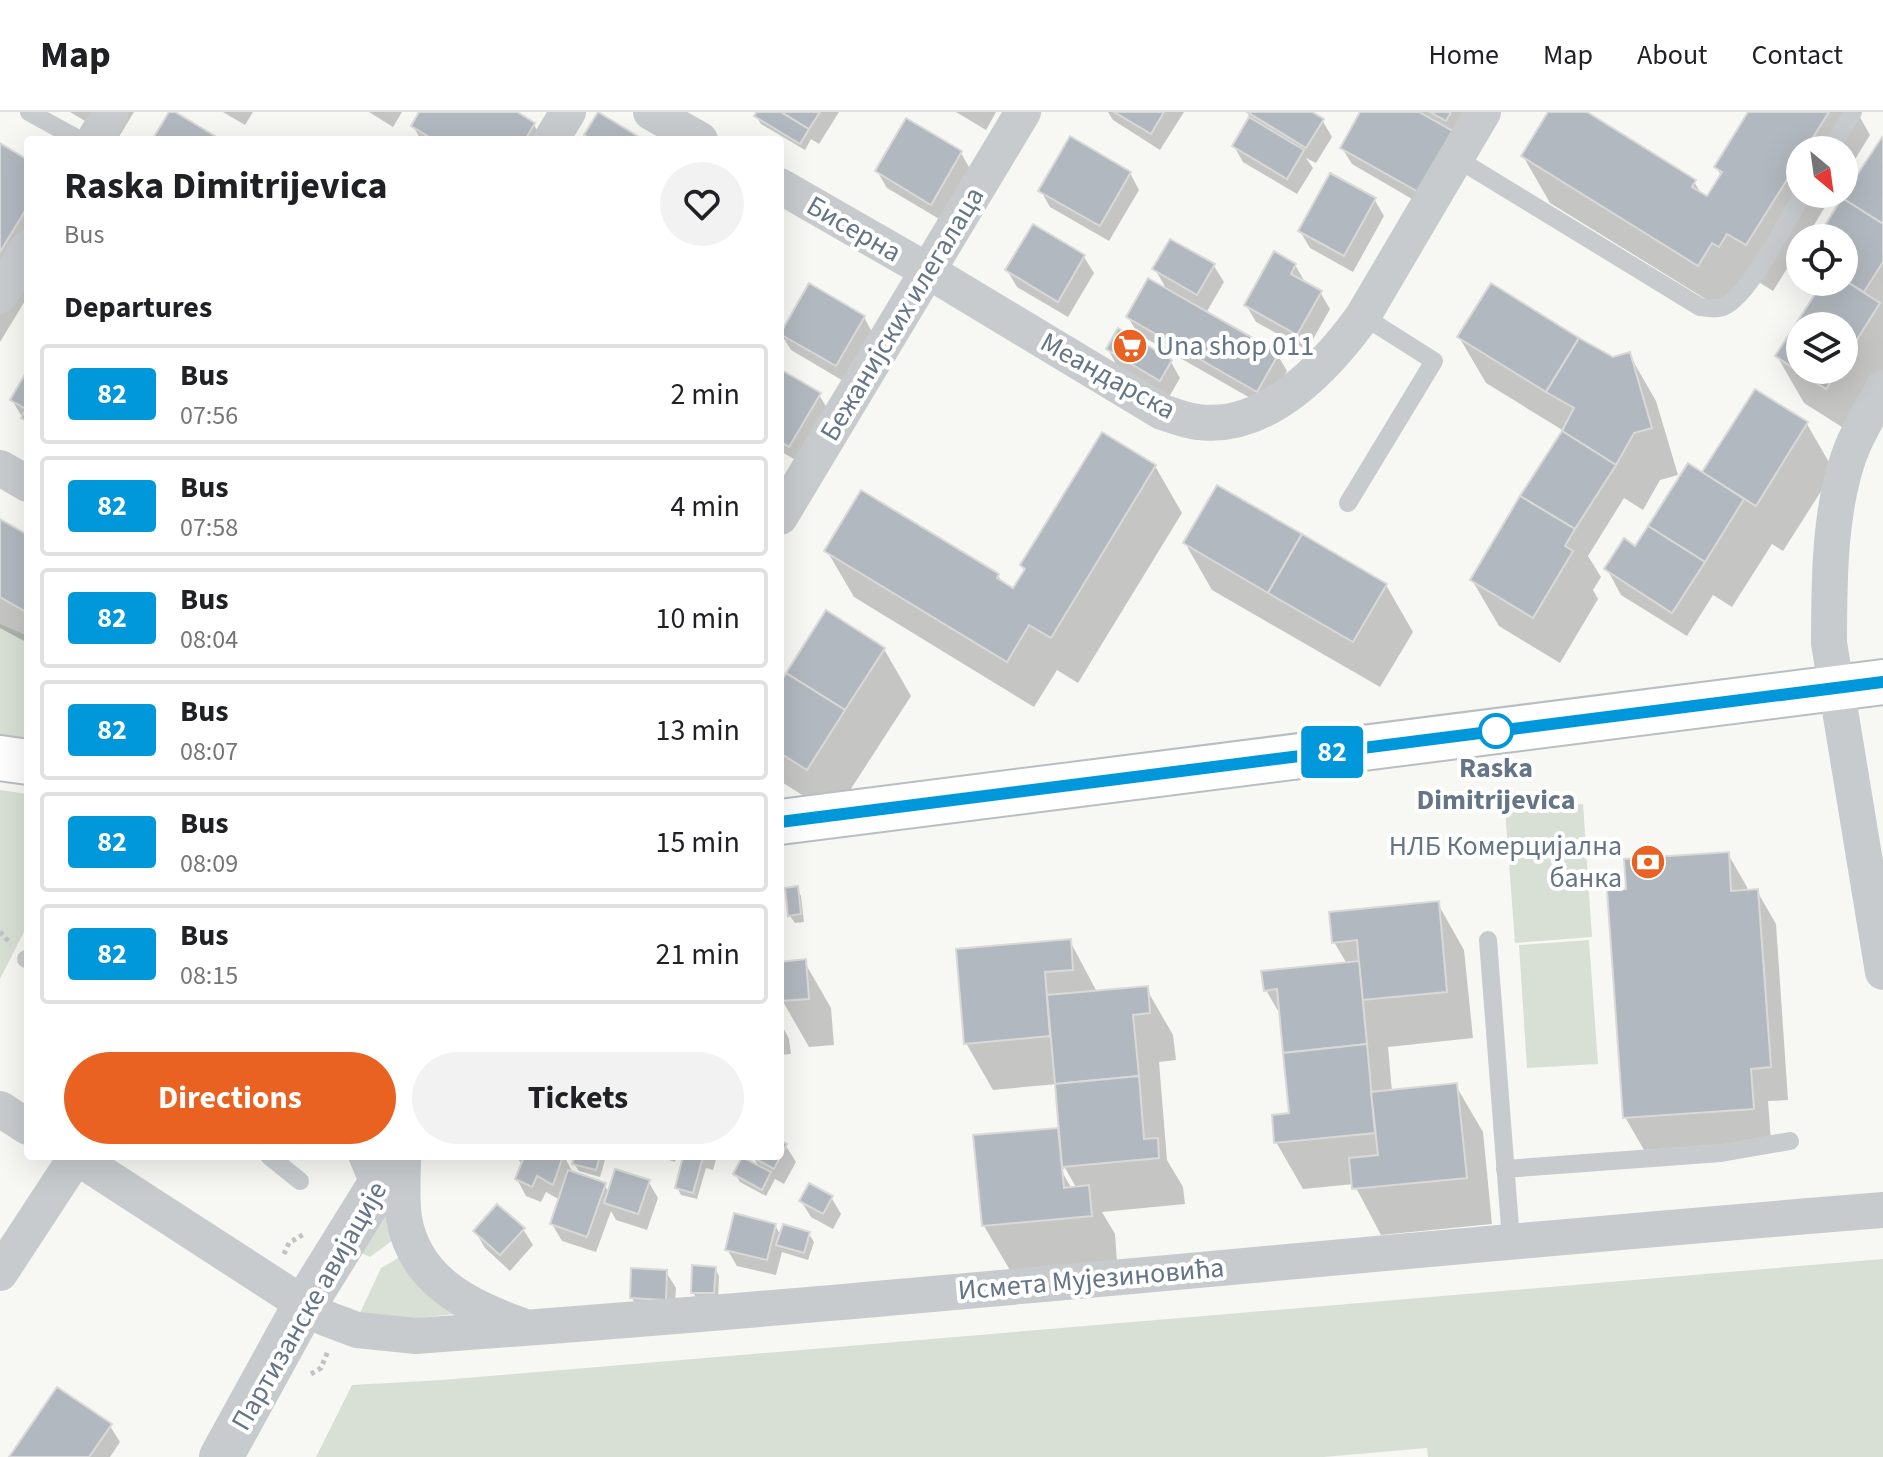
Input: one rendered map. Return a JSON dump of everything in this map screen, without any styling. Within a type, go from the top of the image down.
[{"type":"main road","points":[[784,821],[1883,682]]},
{"type":"main road","points":[[0,758],[24,761]]},
{"type":"street","points":[[96,136],[111,112]]},
{"type":"street","points":[[553,136],[568,112]]},
{"type":"street","points":[[651,112],[693,136]]},
{"type":"street","name":"Бежанијских илегалаца","points":[[784,510],[1023,112]]},
{"type":"street","name":"Меандарска","points":[[928,271],[1162,412],[1200,423],[1260,411],[1298,388],[1344,343],[1483,112]]},
{"type":"street","name":"Бисерна","points":[[784,188],[928,271]]},
{"type":"street","points":[[0,295],[24,255]]},
{"type":"street","points":[[1883,388],[1853,445],[1834,516],[1829,588],[1829,643],[1883,972]]},
{"type":"street","points":[[0,468],[24,482]]},
{"type":"street","points":[[0,1109],[24,1124]]},
{"type":"street","points":[[0,1273],[84,1160]]},
{"type":"street","name":"Исмета Мујезиновића","points":[[87,1160],[304,1306],[340,1325],[375,1333],[416,1336],[1883,1210]]},
{"type":"street","name":"Партизанске авијације","points":[[221,1457],[304,1306],[366,1176],[391,1160]]},
{"type":"street","points":[[403,1160],[404,1219],[410,1239],[424,1264],[443,1288],[479,1310],[529,1328]]},
{"type":"lane","points":[[29,112],[73,136]]},
{"type":"lane","points":[[1838,136],[1853,112]]},
{"type":"lane","points":[[1456,158],[1700,307],[1722,308],[1736,299],[1795,208]]},
{"type":"lane","points":[[1348,503],[1434,361],[1363,316]]},
{"type":"lane","points":[[1488,940],[1511,1240]]},
{"type":"lane","points":[[1505,1169],[1721,1153],[1790,1141]]},
{"type":"lane","points":[[274,1160],[300,1181]]},
{"type":"shaded area","points":[[0,624],[24,634],[24,748],[0,745]]},
{"type":"shaded area","points":[[0,790],[24,793],[24,932],[0,979]]},
{"type":"shaded area","points":[[1583,804],[1592,937],[1515,943],[1505,809]]},
{"type":"shaded area","points":[[1589,940],[1598,1064],[1527,1068],[1519,945]]},
{"type":"shaded area","points":[[389,1200],[397,1237],[370,1257],[355,1250]]},
{"type":"shaded area","points":[[405,1254],[455,1314],[391,1321],[360,1313],[381,1268]]},
{"type":"shaded area","points":[[1883,1259],[1883,1457],[1428,1457],[1427,1448],[1324,1457],[316,1457],[352,1385]]},
{"type":"building","points":[[169,112],[175,112],[215,136],[154,136]]},
{"type":"building","points":[[419,112],[517,112],[535,123],[527,136],[427,136],[411,126]]},
{"type":"building","points":[[598,112],[637,136],[586,136]]},
{"type":"building","points":[[757,112],[781,112],[809,129],[800,144],[754,116]]},
{"type":"building","points":[[781,112],[820,112],[809,129]]},
{"type":"building","points":[[1114,112],[1164,112],[1151,134]]},
{"type":"building","points":[[1247,112],[1312,112],[1324,119],[1306,148]]},
{"type":"building","points":[[1360,112],[1419,112],[1456,133],[1422,194],[1340,148]]},
{"type":"building","points":[[1430,112],[1451,112],[1446,121]]},
{"type":"building","points":[[1548,112],[1587,112],[1696,180],[1692,187],[1707,196],[1722,172],[1714,167],[1748,112],[1829,112],[1814,136],[1786,136],[1786,181],[1746,245],[1727,234],[1719,247],[1712,243],[1698,266],[1521,156]]},
{"type":"building","points":[[1249,117],[1304,150],[1287,179],[1232,146]]},
{"type":"building","points":[[906,118],[962,151],[931,205],[875,171]]},
{"type":"building","points":[[1070,136],[1131,172],[1100,226],[1038,191]]},
{"type":"building","points":[[1882,137],[1883,224],[1858,208],[1858,174]]},
{"type":"building","points":[[0,143],[24,158],[24,213],[0,252]]},
{"type":"building","points":[[1330,173],[1376,198],[1344,256],[1298,231]]},
{"type":"building","points":[[1836,208],[1858,208],[1883,224],[1883,262],[1864,292],[1858,288],[1858,224],[1826,224]]},
{"type":"building","points":[[1033,224],[1085,255],[1058,302],[1005,270]]},
{"type":"building","points":[[1170,239],[1215,264],[1197,295],[1152,269]]},
{"type":"building","points":[[1274,251],[1296,264],[1291,274],[1322,291],[1297,335],[1244,305]]},
{"type":"building","points":[[1148,278],[1279,353],[1257,392],[1126,317]]},
{"type":"building","points":[[809,283],[865,316],[836,366],[784,336],[784,327]]},
{"type":"building","points":[[1491,283],[1579,338],[1546,392],[1457,337]]},
{"type":"building","points":[[1858,289],[1880,303],[1858,338],[1858,312],[1804,312],[1814,296],[1858,296]]},
{"type":"building","points":[[1118,328],[1172,360],[1160,381],[1106,349]]},
{"type":"building","points":[[1579,338],[1613,357],[1630,352],[1652,428],[1634,433],[1616,465],[1562,431],[1574,408],[1546,392]]},
{"type":"building","points":[[1786,339],[1786,363],[1775,356]]},
{"type":"building","points":[[784,371],[821,393],[789,447],[784,444]]},
{"type":"building","points":[[24,376],[24,408],[10,400]]},
{"type":"building","points":[[1755,389],[1808,422],[1756,506],[1702,472]]},
{"type":"building","points":[[1562,431],[1616,465],[1575,529],[1520,496]]},
{"type":"building","points":[[1102,432],[1156,465],[1051,638],[1029,625],[1007,662],[824,551],[861,490],[999,574],[997,578],[1013,588],[1025,569],[1020,565]]},
{"type":"building","points":[[1688,463],[1744,499],[1705,562],[1648,526]]},
{"type":"building","points":[[1217,485],[1302,534],[1268,593],[1183,543]]},
{"type":"building","points":[[1520,496],[1575,529],[1565,546],[1573,551],[1533,618],[1470,580]]},
{"type":"building","points":[[0,519],[24,533],[24,611],[0,597]]},
{"type":"building","points":[[1648,526],[1705,562],[1672,613],[1604,569],[1624,538],[1635,546]]},
{"type":"building","points":[[1302,534],[1387,584],[1353,642],[1268,593]]},
{"type":"building","points":[[826,610],[885,648],[845,710],[786,673]]},
{"type":"building","points":[[786,673],[845,710],[807,770],[784,756]]},
{"type":"building","points":[[1729,852],[1731,891],[1758,889],[1771,1067],[1751,1069],[1754,1109],[1623,1118],[1607,890],[1626,889],[1624,859]]},
{"type":"building","points":[[798,886],[801,914],[788,916],[785,888]]},
{"type":"building","points":[[1439,901],[1447,992],[1362,1000],[1357,940],[1332,943],[1329,912]]},
{"type":"building","points":[[1071,939],[1073,970],[1045,972],[1050,1036],[964,1044],[956,949]]},
{"type":"building","points":[[806,959],[809,999],[784,1001],[784,962]]},
{"type":"building","points":[[1359,961],[1367,1044],[1283,1053],[1277,989],[1264,991],[1261,971]]},
{"type":"building","points":[[1148,986],[1150,1013],[1133,1015],[1139,1076],[1055,1084],[1047,995]]},
{"type":"building","points":[[1367,1044],[1375,1133],[1274,1143],[1272,1115],[1289,1113],[1283,1053]]},
{"type":"building","points":[[1139,1076],[1144,1139],[1158,1138],[1159,1158],[1062,1167],[1055,1084]]},
{"type":"building","points":[[1457,1083],[1467,1178],[1352,1189],[1349,1158],[1378,1155],[1371,1092]]},
{"type":"building","points":[[1058,1128],[1064,1188],[1089,1185],[1092,1216],[982,1226],[973,1135]]},
{"type":"building","points":[[523,1160],[562,1160],[553,1185],[537,1176],[532,1187],[515,1179]]},
{"type":"building","points":[[573,1160],[599,1160],[596,1170],[572,1164]]},
{"type":"building","points":[[682,1160],[702,1160],[693,1193],[675,1188]]},
{"type":"building","points":[[740,1160],[748,1160],[771,1172],[762,1190],[733,1174]]},
{"type":"building","points":[[757,1160],[779,1160],[774,1169]]},
{"type":"building","points":[[615,1169],[650,1180],[638,1214],[604,1203]]},
{"type":"building","points":[[568,1170],[606,1183],[587,1237],[550,1224]]},
{"type":"building","points":[[809,1183],[833,1196],[823,1214],[799,1201]]},
{"type":"building","points":[[497,1204],[525,1228],[500,1255],[473,1231]]},
{"type":"building","points":[[734,1213],[776,1224],[767,1260],[725,1250]]},
{"type":"building","points":[[783,1224],[810,1232],[804,1253],[776,1245]]},
{"type":"building","points":[[692,1265],[716,1267],[714,1293],[691,1293]]},
{"type":"building","points":[[631,1268],[667,1270],[666,1300],[630,1298]]},
{"type":"building","points":[[57,1387],[112,1424],[89,1457],[9,1457]]},
{"type":"bus line","name":"82","points":[[784,821],[1883,682]]},
{"type":"place","name":"Una shop 011","points":[[1130,346]]},
{"type":"place","name":"Raska Dimitrijevica","points":[[1496,731]]},
{"type":"place","name":"НЛБ Комерцијална банка","points":[[1648,862]]}]
